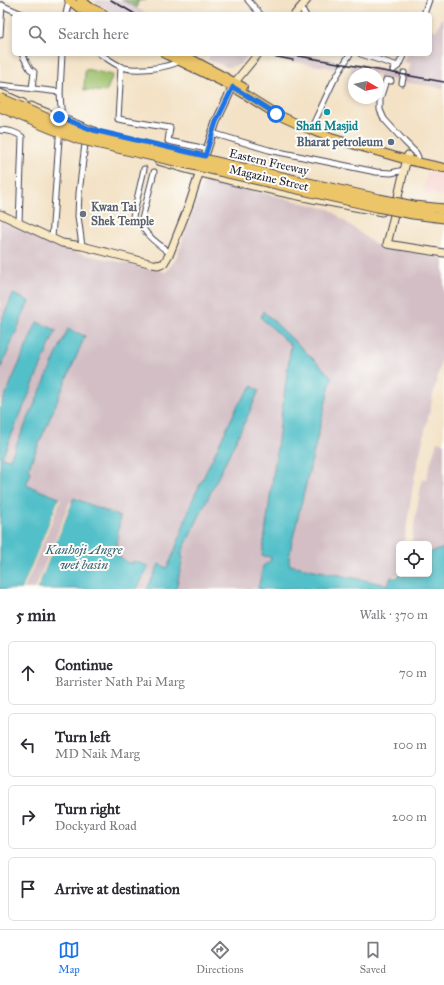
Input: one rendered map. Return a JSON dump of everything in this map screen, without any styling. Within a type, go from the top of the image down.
[{"type":"highway","name":"Eastern Freeway","points":[[0,98],[53,121],[81,131],[379,199],[414,206],[444,208]]},
{"type":"highway","name":"Eastern Freeway","points":[[0,110],[78,139],[377,207],[444,218]]},
{"type":"main road","points":[[69,0],[87,12]]},
{"type":"main road","points":[[81,0],[91,8],[100,12]]},
{"type":"main road","points":[[181,56],[278,109],[312,125],[407,158]]},
{"type":"main road","points":[[234,85],[276,114],[331,138],[407,158],[444,162]]},
{"type":"main road","points":[[418,160],[444,168]]},
{"type":"street","points":[[66,12],[69,0]]},
{"type":"street","points":[[248,0],[256,12]]},
{"type":"street","points":[[300,12],[306,0]]},
{"type":"street","points":[[425,12],[429,0]]},
{"type":"street","points":[[0,35],[1,5],[17,12]]},
{"type":"street","points":[[23,56],[30,69],[34,72],[32,88]]},
{"type":"street","points":[[52,238],[61,109],[60,92],[62,56]]},
{"type":"street","points":[[103,56],[121,67],[130,69],[170,65],[181,56]]},
{"type":"street","points":[[0,214],[62,242],[158,265],[164,263],[170,253],[189,205],[216,122],[234,85],[256,56]]},
{"type":"street","points":[[312,125],[333,82],[349,56]]},
{"type":"street","points":[[367,56],[398,66]]},
{"type":"street","points":[[393,70],[398,66],[403,56]]},
{"type":"street","points":[[121,67],[118,119],[170,128],[168,141],[206,153]]},
{"type":"street","points":[[402,83],[404,73]]},
{"type":"street","points":[[391,81],[386,80],[380,99],[380,110],[384,119],[416,153],[418,160]]},
{"type":"street","points":[[0,85],[60,92]]},
{"type":"street","name":"Magazine Street","points":[[0,93],[93,130],[206,153],[358,192],[444,208]]},
{"type":"street","points":[[0,110],[30,106]]},
{"type":"street","name":"Magazine Street","points":[[0,110],[59,137],[152,159],[200,173],[333,204],[444,221]]},
{"type":"street","points":[[59,117],[59,137]]},
{"type":"street","points":[[0,130],[13,132],[22,137],[19,223]]},
{"type":"street","points":[[212,134],[269,150],[376,172],[391,173],[404,170]]},
{"type":"street","points":[[82,246],[78,216],[79,193],[85,144]]},
{"type":"street","points":[[407,158],[387,244],[444,253]]},
{"type":"street","points":[[141,223],[132,221],[144,169]]},
{"type":"street","points":[[154,172],[141,223],[142,228],[152,239],[170,253]]},
{"type":"shaded area","points":[[93,0],[122,0],[144,12],[111,12]]},
{"type":"shaded area","points":[[444,18],[444,89],[384,78],[384,69],[408,73],[410,64],[403,61],[406,56],[432,56],[432,29],[436,31],[441,20]]},
{"type":"shaded area","points":[[209,56],[248,56],[239,65],[228,67],[208,60]]},
{"type":"shaded area","points":[[316,56],[340,61],[336,69],[266,57]]},
{"type":"shaded area","points":[[354,64],[378,68],[352,68]]},
{"type":"shaded area","points":[[427,171],[444,173],[444,196],[423,193]]},
{"type":"shaded area","points":[[204,179],[329,209],[376,245],[444,259],[444,357],[442,357],[414,479],[404,541],[396,541],[396,575],[391,577],[388,585],[290,565],[289,560],[270,561],[263,567],[258,589],[176,589],[183,558],[167,568],[159,565],[147,589],[22,589],[26,485],[31,473],[0,457],[0,221],[69,251],[166,272],[176,259]]},
{"type":"shaded area","points":[[437,441],[444,443],[444,548],[432,552],[432,541],[412,541],[422,479],[426,479]]},
{"type":"green space","points":[[122,0],[146,0],[138,1],[137,8]]},
{"type":"green space","points":[[85,69],[113,75],[106,92],[84,90]]},
{"type":"water","points":[[13,294],[29,301],[0,370],[0,324]]},
{"type":"water","points":[[263,311],[332,377],[291,546],[289,560],[290,565],[388,585],[391,577],[432,577],[432,552],[444,548],[444,589],[258,589],[263,566],[270,561],[271,557],[262,556],[291,345],[261,318]]},
{"type":"water","points":[[37,322],[56,330],[2,458],[10,459],[68,329],[85,336],[29,467],[31,473],[26,485],[59,498],[22,589],[0,589],[0,408]]},
{"type":"water","points":[[252,386],[259,390],[181,554],[183,558],[176,589],[147,589],[159,564],[167,568],[175,550],[192,501],[238,405]]},
{"type":"water","name":"Kanhoji Angre wet basin","points":[[74,498],[120,517],[116,554],[130,564],[133,561],[149,566],[137,589],[37,589]]},
{"type":"pier","points":[[59,498],[61,499],[24,589],[22,589]]},
{"type":"pier","points":[[70,502],[72,503],[37,589],[35,589]]},
{"type":"railway","points":[[111,0],[132,12]]},
{"type":"railway","points":[[272,56],[293,60]]},
{"type":"railway","points":[[299,56],[444,82]]},
{"type":"place","name":"Shafi Masjid","points":[[327,112]]},
{"type":"place","name":"Bharat petroleum","points":[[391,142]]},
{"type":"place","name":"Kwan Tai Shek Temple","points":[[83,214]]},
{"type":"route","points":[[59,117],[93,130],[205,156],[216,122],[233,87],[276,114]]}]
